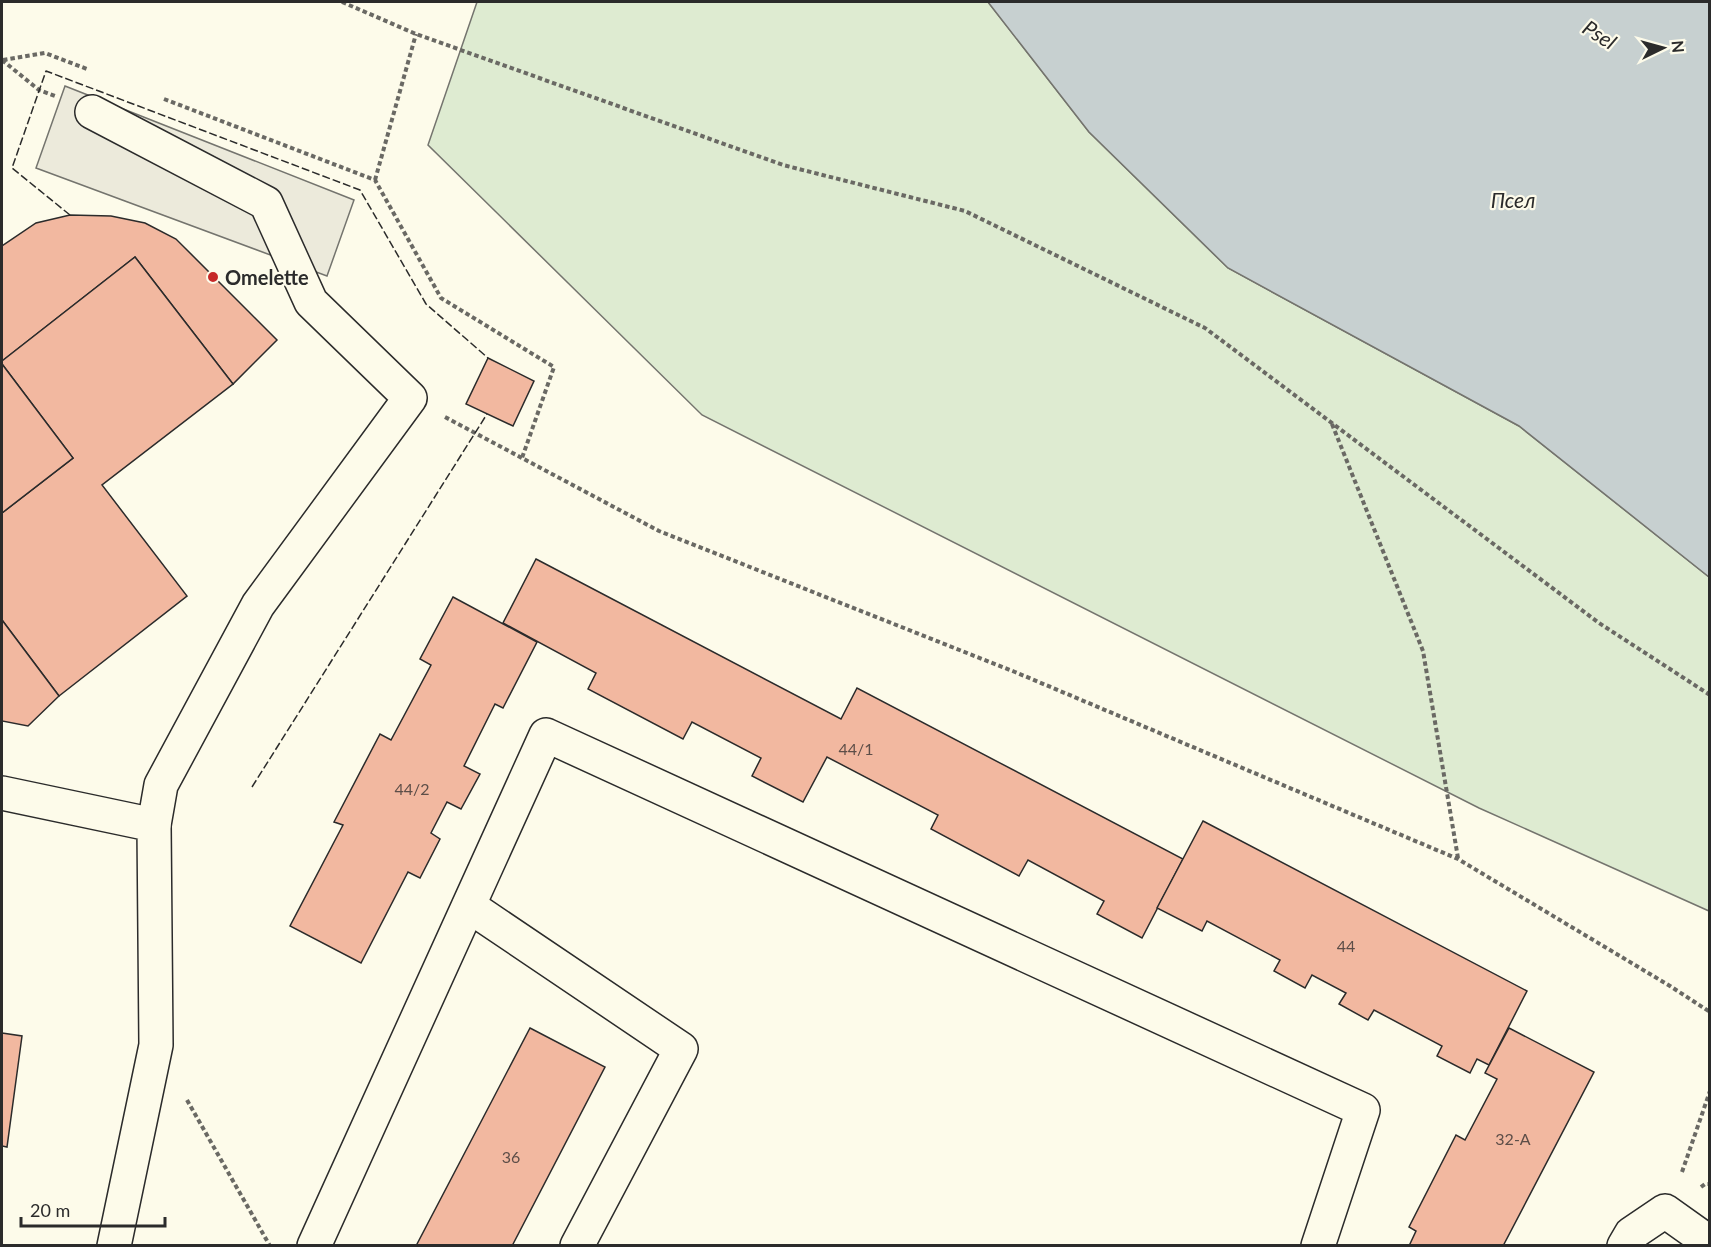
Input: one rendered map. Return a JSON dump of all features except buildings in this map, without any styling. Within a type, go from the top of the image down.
[{"type":"street","points":[[92,112],[266,203],[311,302],[411,398],[258,605],[161,785],[154,825],[156,1045],[114,1245]]},
{"type":"street","points":[[314,1245],[546,735],[1363,1110],[1318,1245]]},
{"type":"street","points":[[2,793],[154,825]]},
{"type":"street","points":[[469,906],[681,1049],[577,1245]]},
{"type":"street","points":[[1623,1245],[1631,1234],[1665,1211],[1710,1243]]},
{"type":"path","points":[[342,2],[416,34],[783,165],[965,212],[1204,328],[1599,624],[1710,695]]},
{"type":"path","points":[[375,180],[416,34]]},
{"type":"path","points":[[2,60],[45,53],[89,70]]},
{"type":"path","points":[[2,60],[39,90],[92,112]]},
{"type":"path","points":[[155,96],[375,180],[441,298],[554,368],[522,458]]},
{"type":"path","points":[[411,398],[659,531],[1015,672],[1458,859],[1710,1012]]},
{"type":"path","points":[[1332,424],[1423,651],[1458,859]]},
{"type":"path","points":[[156,1045],[270,1245]]},
{"type":"path","points":[[1681,1176],[1710,1091]]},
{"type":"green space","points":[[477,2],[988,2],[1089,132],[1228,268],[1519,426],[1709,577],[1709,911],[1479,808],[702,415],[428,145]]},
{"type":"shaded area","points":[[65,86],[354,200],[327,276],[36,168]]},
{"type":"water","name":"Псел","points":[[988,2],[1709,2],[1709,577],[1519,426],[1228,268],[1089,132]]},
{"type":"fence","points":[[70,215],[12,168],[46,71],[360,190],[426,304],[488,358]]},
{"type":"fence","points":[[252,787],[487,414]]},
{"type":"place","name":"Omelette","points":[[213,277]]},
{"type":"water label","name":"Psel","points":[[1600,34]]}]
